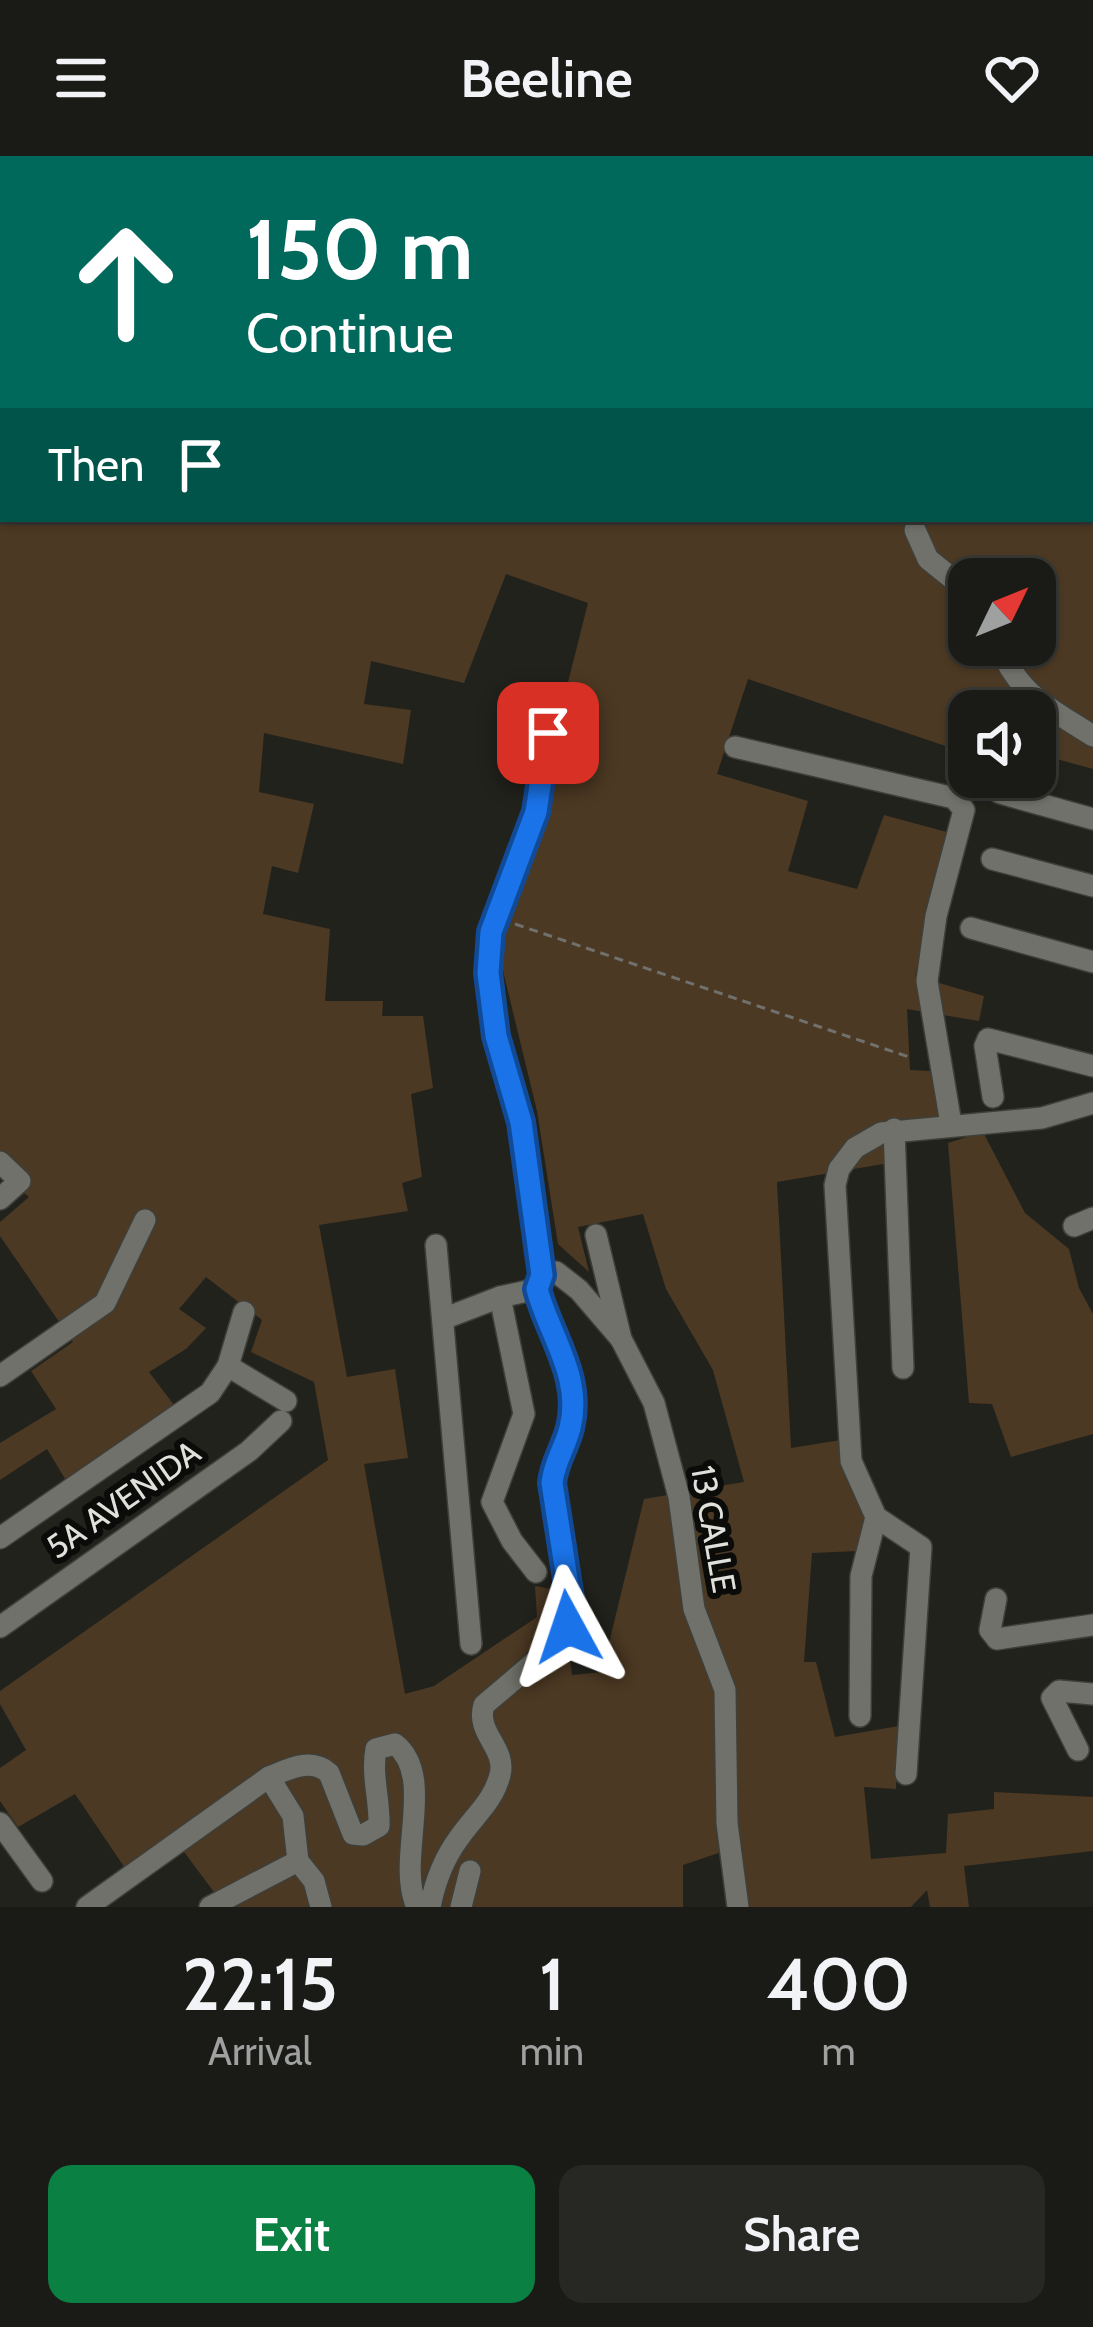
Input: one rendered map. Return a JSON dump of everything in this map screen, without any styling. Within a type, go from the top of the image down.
[{"type":"street","points":[[915,530],[928,559],[948,575]]},
{"type":"street","points":[[1007,666],[1026,693],[1093,736]]},
{"type":"street","points":[[430,1907],[440,1872],[459,1837],[484,1809],[502,1768],[499,1752],[485,1733],[484,1706],[557,1643],[572,1611],[552,1483],[553,1468],[570,1428],[573,1401],[543,1279],[521,1122],[489,998],[491,932],[536,812],[548,733]]},
{"type":"street","points":[[735,747],[961,803],[964,810],[936,916],[926,981],[951,1124]]},
{"type":"street","points":[[1018,798],[1093,819]]},
{"type":"street","points":[[992,859],[1093,886]]},
{"type":"street","points":[[971,928],[1093,962]]},
{"type":"street","points":[[993,1097],[988,1039],[1093,1066]]},
{"type":"street","points":[[906,1774],[921,1547],[876,1517],[851,1461],[835,1184],[838,1168],[855,1148],[894,1130],[1042,1118],[1093,1103]]},
{"type":"street","points":[[894,1130],[903,1368]]},
{"type":"street","points":[[0,1162],[20,1181],[0,1199]]},
{"type":"street","points":[[0,1376],[105,1303],[145,1220]]},
{"type":"street","points":[[596,1235],[621,1339]]},
{"type":"street","points":[[436,1245],[471,1644]]},
{"type":"street","name":"13 CALLE","points":[[543,1279],[562,1274],[621,1339],[654,1403],[679,1497],[694,1609],[725,1690],[728,1823],[738,1907]]},
{"type":"street","points":[[442,1319],[543,1279]]},
{"type":"street","points":[[500,1297],[524,1414],[492,1502],[536,1573]]},
{"type":"street","points":[[0,1538],[226,1367],[244,1312]]},
{"type":"street","name":"5A AVENIDA","points":[[0,1627],[249,1451],[284,1411],[226,1367]]},
{"type":"street","points":[[860,1716],[861,1576],[876,1517]]},
{"type":"street","points":[[996,1599],[990,1630],[997,1639],[1093,1625]]},
{"type":"street","points":[[1078,1750],[1052,1698],[1058,1691],[1093,1694]]},
{"type":"street","points":[[87,1907],[269,1777],[312,1764],[328,1773],[353,1834],[363,1835],[379,1826],[373,1766],[376,1749],[395,1744],[406,1752],[414,1781],[409,1885],[416,1907]]},
{"type":"street","points":[[269,1777],[293,1816],[298,1861],[314,1881],[321,1907]]},
{"type":"street","points":[[0,1823],[42,1881]]},
{"type":"street","points":[[210,1907],[298,1861]]},
{"type":"street","points":[[461,1907],[470,1871]]},
{"type":"path","points":[[496,917],[909,1057]]},
{"type":"shaded area","points":[[0,522],[1093,522],[1093,769],[1056,759],[1056,690],[948,690],[948,747],[748,679],[717,774],[808,801],[788,871],[857,889],[884,815],[954,834],[915,976],[984,996],[979,1021],[907,1009],[910,1070],[930,1071],[941,1121],[885,1127],[889,1163],[777,1182],[791,1448],[841,1440],[869,1519],[857,1551],[812,1553],[804,1662],[816,1662],[835,1737],[899,1726],[896,1789],[864,1787],[871,1859],[946,1853],[948,1814],[994,1809],[994,1792],[1093,1797],[1093,1851],[964,1866],[969,1907],[930,1907],[927,1890],[911,1907],[746,1907],[742,1845],[683,1865],[683,1907],[225,1907],[176,1841],[129,1874],[75,1794],[18,1827],[0,1801],[0,1768],[26,1750],[0,1704],[0,1691],[328,1460],[314,1382],[251,1352],[262,1320],[206,1277],[179,1309],[206,1328],[186,1349],[149,1372],[174,1405],[67,1482],[47,1449],[0,1480],[0,1443],[56,1409],[31,1371],[73,1342],[0,1236],[0,1222],[29,1197],[0,1173]],"holes":[[[506,574],[588,603],[502,915],[503,971],[537,1111],[558,1244],[589,1272],[578,1227],[643,1214],[666,1289],[713,1370],[744,1482],[644,1499],[602,1672],[572,1675],[563,1591],[535,1586],[537,1617],[434,1686],[405,1694],[364,1464],[408,1458],[395,1369],[347,1377],[319,1225],[408,1211],[402,1183],[422,1177],[411,1094],[433,1088],[423,1016],[382,1016],[383,1001],[325,1001],[330,929],[263,914],[272,866],[298,873],[314,804],[259,792],[264,733],[403,764],[411,710],[364,704],[371,661],[464,683]]]},
{"type":"shaded area","points":[[983,1132],[1025,1213],[1069,1249],[1079,1288],[1093,1314],[1093,1434],[1011,1457],[992,1404],[969,1403],[948,1143]]},
{"type":"route","points":[[548,733],[536,812],[491,932],[488,973],[496,1036],[521,1122],[542,1275],[537,1289],[568,1367],[573,1401],[570,1428],[553,1468],[552,1483],[572,1611],[568,1627]]}]
